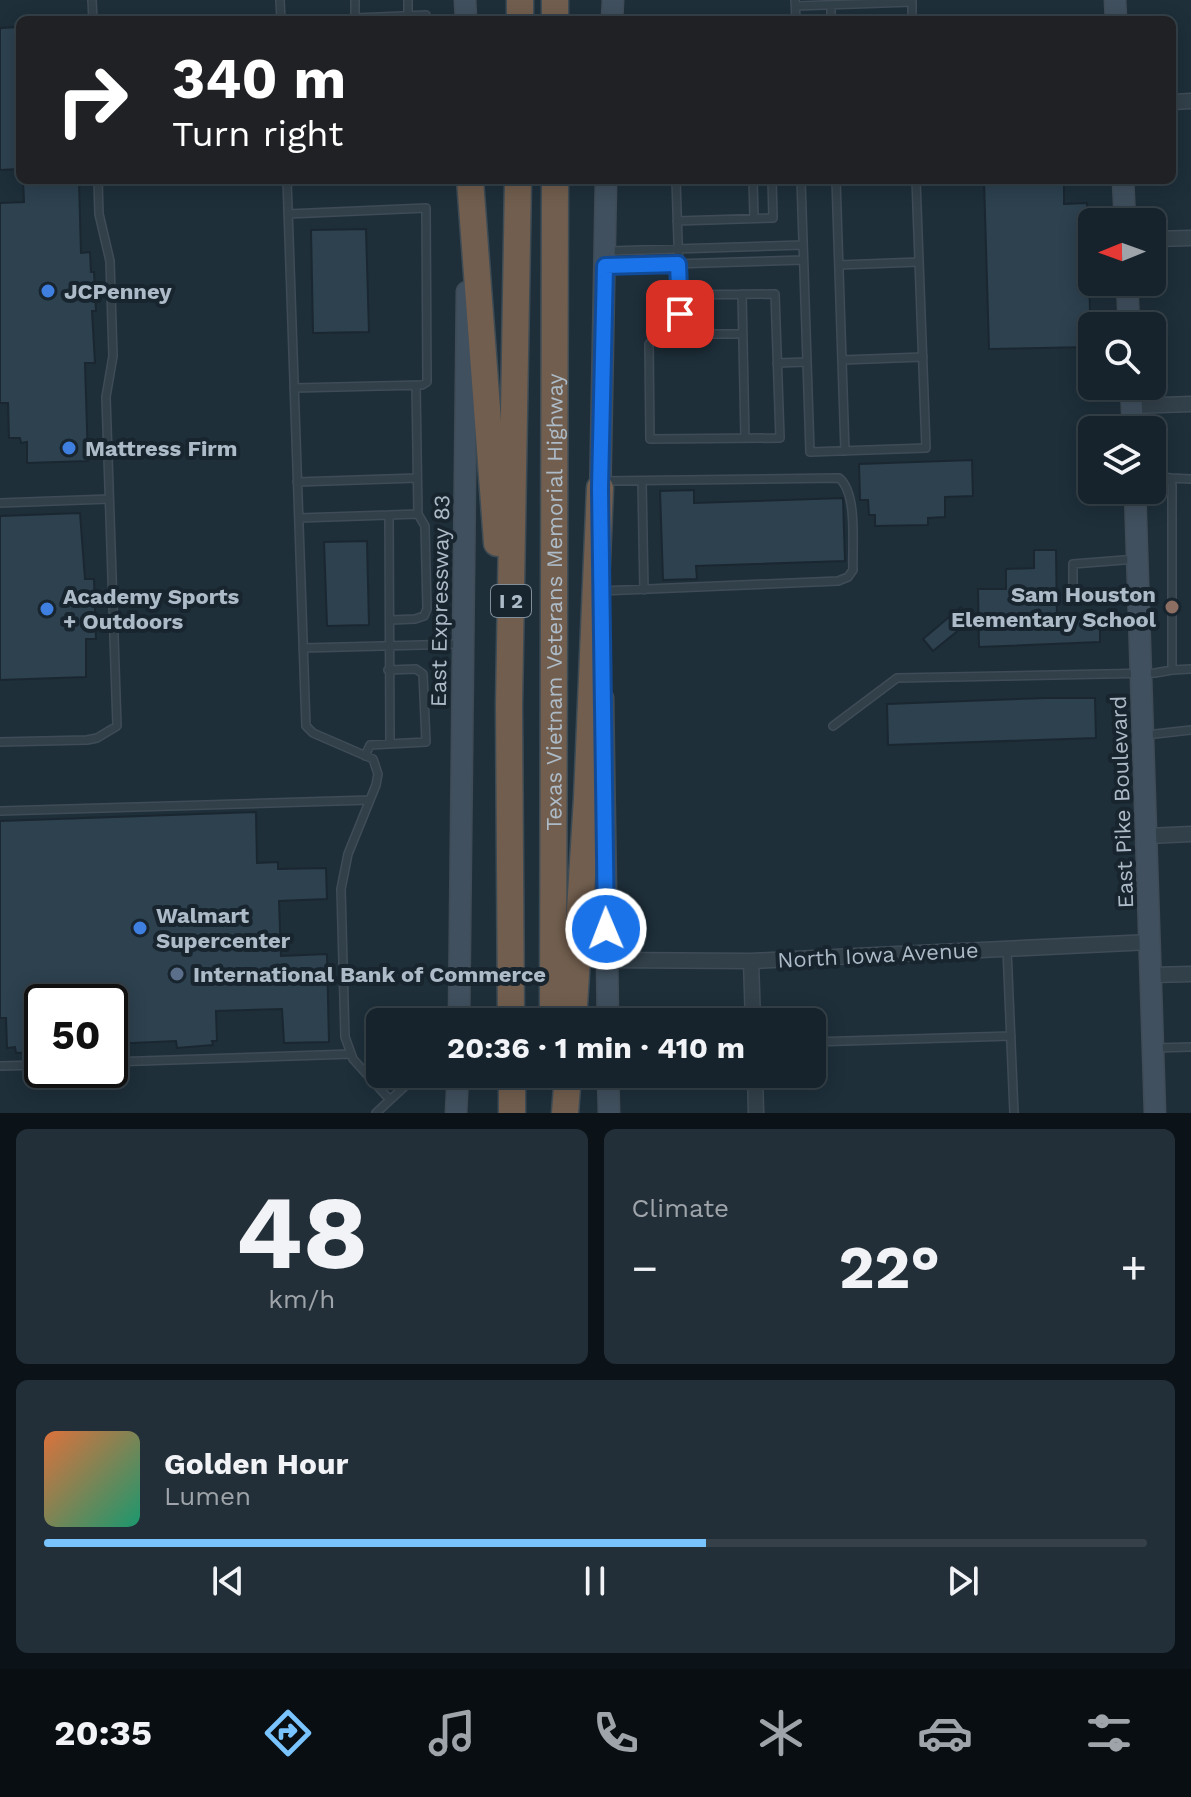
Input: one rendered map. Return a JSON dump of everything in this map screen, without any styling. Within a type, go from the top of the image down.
[{"type":"highway","points":[[469,184],[509,705]]},
{"type":"highway","name":"Texas Vietnam Veterans Memorial Highway","points":[[511,1008],[509,705],[518,184]]},
{"type":"highway","name":"Texas Vietnam Veterans Memorial Highway","points":[[553,1008],[555,184]]},
{"type":"highway","points":[[574,1008],[587,798],[600,485]]},
{"type":"highway","points":[[512,1088],[512,1113]]},
{"type":"highway","points":[[552,1113],[553,1088]]},
{"type":"highway","points":[[565,1113],[567,1088]]},
{"type":"main road","name":"East Expressway 83","points":[[459,1008],[469,184]]},
{"type":"main road","points":[[606,184],[600,485],[608,1008]]},
{"type":"main road","points":[[1123,184],[1124,208]]},
{"type":"main road","name":"East Pike Boulevard","points":[[1136,504],[1155,1113]]},
{"type":"main road","points":[[456,1113],[457,1088]]},
{"type":"main road","points":[[608,1088],[609,1113]]},
{"type":"street","points":[[1166,239],[1191,238]]},
{"type":"street","points":[[1162,400],[1191,404]]},
{"type":"street","points":[[1148,836],[1191,834]]},
{"type":"street","name":"North Iowa Avenue","points":[[607,960],[751,961],[1150,942]]},
{"type":"street","points":[[751,961],[753,1008]]},
{"type":"street","points":[[1151,975],[1191,974]]},
{"type":"street","points":[[755,1088],[756,1113]]},
{"type":"lane","points":[[408,0],[408,15]]},
{"type":"lane","points":[[796,3],[912,2],[912,16]]},
{"type":"lane","points":[[831,5],[831,16]]},
{"type":"lane","points":[[395,16],[426,16]]},
{"type":"lane","points":[[0,742],[87,740],[97,738],[117,726],[106,397],[113,356],[109,251],[99,214],[98,184]]},
{"type":"lane","points":[[287,184],[306,726],[313,733],[373,759],[378,774],[348,854],[341,889],[345,1037],[360,1067],[390,1100]]},
{"type":"lane","points":[[676,184],[681,334]]},
{"type":"lane","points":[[753,184],[754,218]]},
{"type":"lane","points":[[677,221],[773,218],[772,184]]},
{"type":"lane","points":[[801,184],[810,452],[926,448],[916,184]]},
{"type":"lane","points":[[836,184],[845,451]]},
{"type":"lane","points":[[288,214],[426,208],[427,382],[416,385],[294,388]]},
{"type":"lane","points":[[605,258],[678,249],[802,245]]},
{"type":"lane","points":[[605,258],[678,264],[803,260]]},
{"type":"lane","points":[[839,265],[919,262]]},
{"type":"lane","points":[[742,294],[745,438]]},
{"type":"lane","points":[[679,295],[775,294],[780,438],[650,439],[649,344],[658,334],[743,334]]},
{"type":"lane","points":[[842,360],[923,357]]},
{"type":"lane","points":[[777,363],[807,362]]},
{"type":"lane","points":[[391,620],[415,619],[424,616],[427,609],[425,526],[418,514],[416,385]]},
{"type":"lane","points":[[1166,477],[1191,479]]},
{"type":"lane","points":[[297,482],[417,478]]},
{"type":"lane","points":[[600,485],[642,481],[839,478],[847,484],[851,496],[853,570],[848,577],[838,581],[601,591]]},
{"type":"lane","points":[[1171,478],[1172,670]]},
{"type":"lane","points":[[642,481],[644,590]]},
{"type":"lane","points":[[0,503],[109,499]]},
{"type":"lane","points":[[299,518],[418,514]]},
{"type":"lane","points":[[389,515],[390,743]]},
{"type":"lane","points":[[1138,559],[1073,564],[1073,596],[1139,595]]},
{"type":"lane","points":[[303,648],[463,644]]},
{"type":"lane","points":[[833,726],[897,678],[1142,673],[1191,669]]},
{"type":"lane","points":[[365,756],[370,745],[426,742],[424,680],[420,670],[388,670]]},
{"type":"lane","points":[[1144,735],[1191,730]]},
{"type":"lane","points":[[0,811],[370,800]]},
{"type":"lane","points":[[1007,949],[1014,1113]]},
{"type":"lane","points":[[826,1042],[1011,1036]]},
{"type":"lane","points":[[1154,1048],[1191,1047]]},
{"type":"lane","points":[[128,1061],[351,1054]]},
{"type":"lane","points":[[0,1066],[24,1065]]},
{"type":"lane","points":[[376,1113],[403,1088]]},
{"type":"building","points":[[16,27],[16,169],[0,170],[0,28]]},
{"type":"building","name":"JCPenney","points":[[23,184],[79,184],[81,253],[90,252],[96,311],[92,311],[95,363],[85,363],[88,461],[27,463],[27,442],[9,438],[8,403],[0,403],[0,203],[24,202]]},
{"type":"building","points":[[984,184],[1064,184],[1064,204],[1087,203],[1087,208],[1078,208],[1078,296],[1090,296],[1090,312],[1078,312],[1078,347],[989,349]]},
{"type":"building","points":[[366,229],[369,332],[313,333],[311,230]]},
{"type":"building","points":[[972,460],[973,496],[945,497],[945,517],[928,518],[928,525],[875,526],[875,515],[869,515],[868,500],[860,500],[859,464]]},
{"type":"building","points":[[694,490],[694,503],[843,498],[845,561],[696,566],[697,579],[663,580],[660,491]]},
{"type":"building","name":"Academy Sports + Outdoors","points":[[80,513],[85,579],[94,579],[96,639],[86,639],[86,677],[0,680],[0,516]]},
{"type":"building","points":[[367,541],[369,625],[327,626],[324,542]]},
{"type":"building","points":[[1034,550],[1056,550],[1057,619],[1100,618],[1100,642],[979,647],[978,589],[1006,589],[1006,569],[1034,568]]},
{"type":"building","points":[[961,607],[971,620],[933,651],[923,639]]},
{"type":"building","points":[[1095,698],[1096,738],[888,745],[887,704]]},
{"type":"building","name":"Walmart Supercenter","points":[[256,812],[257,863],[278,862],[278,869],[326,868],[327,899],[279,901],[281,956],[327,954],[329,1042],[284,1043],[282,1009],[216,1011],[217,1041],[212,1041],[213,1045],[177,1048],[176,1041],[128,1043],[128,984],[24,984],[24,1053],[16,1053],[15,1047],[7,1048],[6,1018],[0,1018],[0,821]]},
{"type":"place","name":"JCPenney","points":[[48,291]]},
{"type":"place","name":"Mattress Firm","points":[[69,448]]},
{"type":"place","name":"Sam Houston Elementary School","points":[[1172,607]]},
{"type":"place","name":"Academy Sports + Outdoors","points":[[47,609]]},
{"type":"place","name":"Walmart Supercenter","points":[[140,928]]},
{"type":"place","name":"International Bank of Commerce","points":[[177,974]]},
{"type":"route","points":[[606,929],[600,488],[605,266],[678,264],[680,314]]}]
